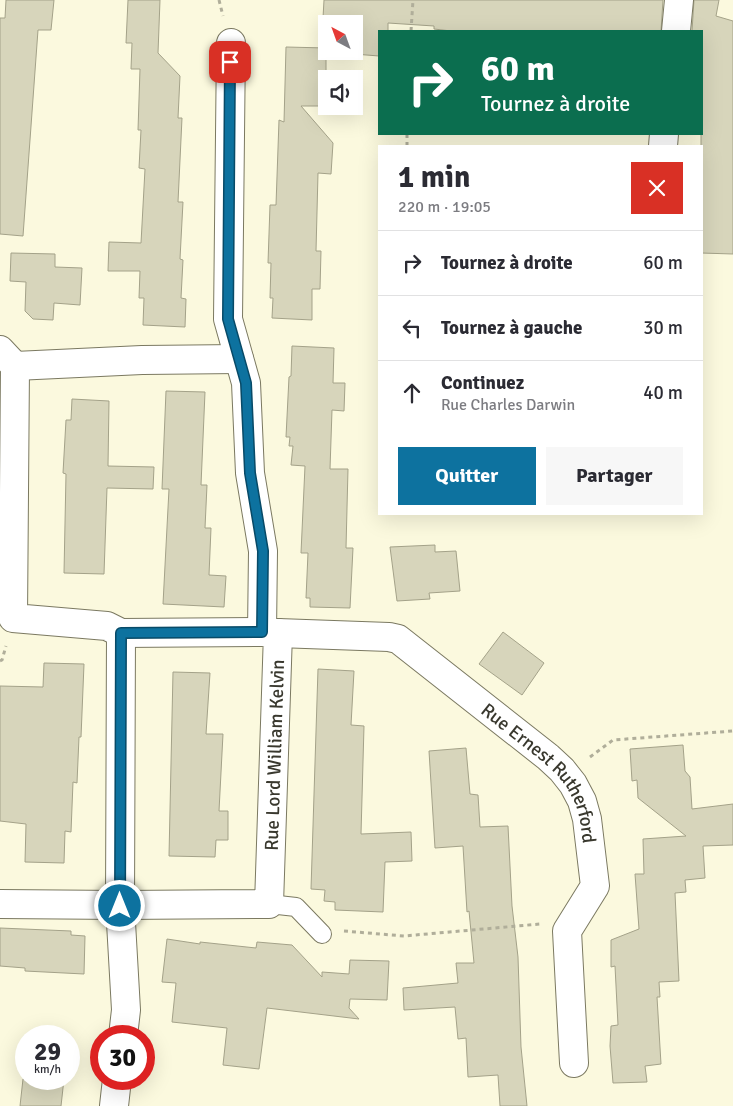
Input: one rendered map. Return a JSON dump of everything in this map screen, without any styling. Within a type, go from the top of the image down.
[{"type":"street","points":[[676,30],[679,0]]},
{"type":"street","name":"Rue Lord William Kelvin","points":[[231,43],[228,319],[246,383],[250,473],[263,551],[270,633],[269,904]]},
{"type":"street","points":[[7,358],[239,359]]},
{"type":"street","name":"Rue Ernest Rutherford","points":[[7,358],[13,618],[107,626],[121,633],[270,633],[389,637],[398,639],[548,757],[573,784],[582,801],[587,820],[595,886],[567,931]]},
{"type":"street","points":[[121,633],[120,906],[126,1010],[124,1025]]},
{"type":"street","points":[[0,904],[120,906],[269,904]]},
{"type":"street","points":[[567,931],[574,1063]]},
{"type":"street","points":[[114,1106],[116,1090]]},
{"type":"lane","points":[[269,904],[296,907],[322,934]]},
{"type":"path","points":[[411,30],[413,0]]},
{"type":"path","points":[[566,775],[613,740],[733,731]]},
{"type":"path","points":[[322,934],[338,931],[404,936],[543,923],[567,931]]},
{"type":"building","points":[[6,0],[54,0],[51,30],[38,30],[23,236],[0,234],[0,18],[5,18]]},
{"type":"building","points":[[128,0],[160,0],[158,53],[180,76],[178,118],[182,118],[178,202],[183,202],[180,259],[183,260],[181,298],[186,299],[185,327],[143,325],[144,298],[139,298],[140,271],[108,271],[109,242],[141,243],[145,169],[139,168],[141,130],[138,130],[140,69],[131,69],[132,43],[126,43]]},
{"type":"building","points":[[324,0],[663,0],[661,30],[442,30],[434,29],[434,26],[388,23],[388,30],[378,30],[378,56],[363,55],[363,15],[323,15]]},
{"type":"building","points":[[694,0],[719,0],[716,16],[733,21],[733,254],[703,253],[703,145],[701,145],[701,135],[703,135],[703,30],[692,30]]},
{"type":"building","points":[[286,47],[318,48],[318,60],[326,60],[326,70],[318,70],[318,106],[301,106],[333,143],[331,174],[318,173],[316,251],[321,251],[320,289],[312,289],[312,320],[272,318],[273,298],[270,298],[271,263],[268,263],[270,205],[276,205],[279,120],[284,122]]},
{"type":"building","points":[[11,253],[55,254],[55,267],[82,268],[80,305],[54,303],[53,320],[33,319],[25,311],[26,282],[10,281]]},
{"type":"building","points":[[292,346],[334,348],[333,383],[345,383],[344,411],[332,410],[330,469],[348,469],[346,548],[353,548],[350,608],[310,607],[310,598],[306,598],[308,553],[301,553],[305,466],[291,465],[293,446],[289,446],[290,437],[286,437]]},
{"type":"building","points":[[166,391],[205,392],[201,485],[207,485],[205,528],[211,528],[209,575],[226,576],[224,607],[163,604],[169,489],[162,489]]},
{"type":"building","points":[[72,399],[109,401],[108,466],[154,467],[153,489],[107,488],[104,574],[64,573],[66,474],[63,473],[66,420],[71,420]]},
{"type":"building","points":[[435,545],[435,552],[456,551],[460,591],[429,593],[430,599],[397,601],[390,547]]},
{"type":"building","points":[[503,632],[544,663],[522,695],[479,664]]},
{"type":"building","points":[[44,663],[84,664],[77,783],[73,782],[71,832],[65,831],[64,863],[25,862],[26,824],[0,821],[0,686],[43,687]]},
{"type":"building","points":[[318,669],[354,671],[351,725],[364,726],[361,834],[411,832],[412,861],[385,862],[383,912],[335,910],[335,902],[324,901],[325,890],[311,889]]},
{"type":"building","points":[[173,672],[210,673],[206,734],[223,734],[219,811],[228,811],[228,840],[216,840],[215,857],[169,856]]},
{"type":"building","points":[[683,745],[685,771],[690,777],[692,809],[733,804],[733,845],[703,846],[705,878],[685,880],[686,892],[675,893],[679,981],[659,982],[660,997],[657,997],[661,1064],[645,1066],[647,1082],[613,1083],[610,1046],[611,1026],[618,1025],[615,966],[611,967],[611,940],[639,929],[635,874],[644,874],[643,839],[686,836],[638,798],[637,780],[632,781],[630,749]]},
{"type":"building","points":[[466,748],[470,794],[478,795],[480,827],[508,826],[512,906],[518,957],[521,1047],[527,1106],[500,1106],[498,1075],[468,1077],[466,1038],[458,1039],[455,1007],[404,1010],[403,988],[458,983],[456,963],[474,963],[469,911],[467,912],[463,846],[435,848],[429,751]]},
{"type":"building","points":[[0,928],[71,931],[71,935],[85,936],[84,974],[25,971],[25,968],[0,966]]},
{"type":"building","points":[[167,939],[200,944],[200,942],[256,948],[257,942],[292,945],[322,977],[322,972],[349,974],[350,960],[389,961],[387,1000],[350,999],[349,1008],[359,1019],[267,1008],[259,1069],[223,1065],[227,1028],[172,1022],[176,983],[162,982]]},
{"type":"building","points":[[22,1090],[63,1090],[61,1106],[20,1106]]},
{"type":"route","points":[[120,906],[121,633],[262,632],[263,551],[250,473],[246,383],[228,319],[230,62]]}]
